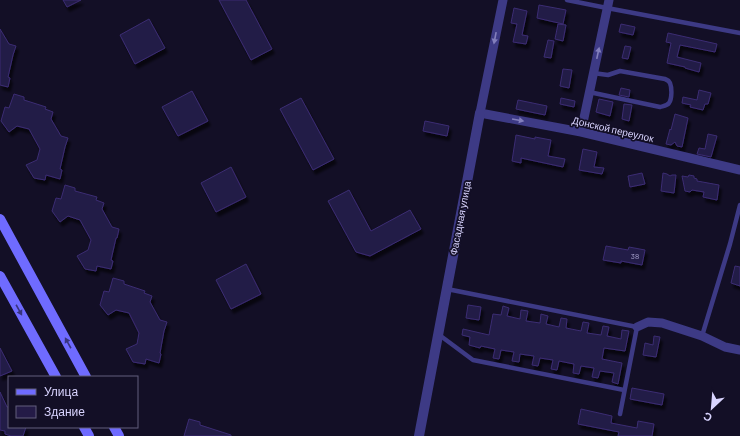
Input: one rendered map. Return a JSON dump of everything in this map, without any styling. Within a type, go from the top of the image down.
[{"type":"main road","points":[[0,219],[85,376]]},
{"type":"main road","points":[[0,276],[55,376]]},
{"type":"street","name":"Фасадная улица","points":[[419,436],[446,289],[503,0]]},
{"type":"street","points":[[581,132],[608,4]]},
{"type":"street","name":"Донской переулок","points":[[480,113],[581,132],[740,170]]},
{"type":"street","points":[[637,327],[648,322],[662,323],[702,336],[725,347],[740,350]]},
{"type":"lane","points":[[567,0],[608,4],[740,33]]},
{"type":"lane","points":[[589,92],[660,107],[666,106],[669,103],[671,87],[670,82],[665,79],[620,71],[608,75],[593,73]]},
{"type":"lane","points":[[702,336],[728,251],[740,205]]},
{"type":"lane","points":[[446,289],[637,327],[620,414]]},
{"type":"lane","points":[[438,334],[473,360],[624,390]]},
{"type":"building","points":[[63,0],[81,0],[67,7]]},
{"type":"building","points":[[219,0],[246,0],[272,49],[251,60]]},
{"type":"building","points":[[539,5],[566,10],[563,24],[537,18]]},
{"type":"building","points":[[514,8],[527,11],[522,35],[528,36],[526,44],[513,42],[517,24],[511,23]]},
{"type":"building","points":[[149,19],[165,48],[135,64],[120,35]]},
{"type":"building","points":[[558,24],[566,25],[563,41],[555,39]]},
{"type":"building","points":[[621,24],[635,27],[633,35],[619,32]]},
{"type":"building","points":[[0,29],[9,44],[16,46],[8,77],[10,78],[8,87],[0,85]]},
{"type":"building","points":[[668,33],[717,44],[715,52],[680,45],[677,57],[701,63],[699,72],[667,63],[671,43],[666,42]]},
{"type":"building","points":[[548,40],[554,41],[551,58],[544,57]]},
{"type":"building","points":[[625,46],[631,47],[628,59],[622,58]]},
{"type":"building","points":[[563,69],[572,70],[569,88],[560,86]]},
{"type":"building","points":[[621,88],[630,90],[629,97],[619,95]]},
{"type":"building","points":[[699,90],[711,93],[708,104],[705,104],[703,110],[690,107],[691,105],[682,103],[683,97],[697,100]]},
{"type":"building","points":[[192,91],[208,121],[178,136],[162,107]]},
{"type":"building","points":[[14,94],[24,97],[24,100],[46,107],[45,109],[53,112],[51,119],[61,136],[68,138],[60,169],[62,170],[60,179],[46,175],[45,180],[34,178],[26,165],[37,160],[40,149],[29,129],[17,126],[9,132],[1,121],[5,107],[9,108]]},
{"type":"building","points":[[301,98],[334,159],[313,170],[280,109]]},
{"type":"building","points":[[561,98],[575,101],[574,107],[560,104]]},
{"type":"building","points":[[599,99],[613,102],[610,116],[596,112]]},
{"type":"building","points":[[518,100],[547,106],[545,115],[516,109]]},
{"type":"building","points":[[624,104],[632,105],[629,121],[622,119]]},
{"type":"building","points":[[675,114],[688,118],[682,147],[677,146],[675,142],[671,145],[666,144]]},
{"type":"building","points":[[425,121],[449,126],[447,136],[423,131]]},
{"type":"building","points":[[708,134],[717,136],[711,157],[697,154],[699,148],[705,149]]},
{"type":"building","points":[[516,135],[535,139],[535,137],[551,140],[548,156],[565,159],[563,167],[521,158],[521,163],[512,161]]},
{"type":"building","points":[[583,149],[597,152],[594,167],[604,168],[602,174],[579,170]]},
{"type":"building","points":[[231,167],[246,197],[216,212],[201,183]]},
{"type":"building","points":[[642,173],[645,184],[630,187],[628,176]]},
{"type":"building","points":[[663,173],[670,176],[676,175],[674,193],[661,191]]},
{"type":"building","points":[[689,175],[694,176],[697,181],[719,185],[717,200],[703,197],[704,192],[692,190],[690,192],[685,191],[682,176],[688,177]]},
{"type":"building","points":[[65,185],[75,188],[75,191],[97,197],[96,200],[104,203],[102,209],[112,227],[119,229],[111,260],[113,261],[111,269],[97,266],[96,271],[85,269],[77,256],[88,250],[91,240],[80,220],[68,216],[60,222],[52,211],[56,198],[61,199]]},
{"type":"building","points":[[349,190],[371,231],[410,210],[421,229],[370,256],[356,252],[328,201]]},
{"type":"building","points":[[606,246],[628,250],[629,247],[645,250],[642,265],[621,261],[621,263],[603,260]]},
{"type":"building","points":[[246,264],[261,294],[231,309],[216,280]]},
{"type":"building","points":[[735,266],[740,267],[740,286],[731,283]]},
{"type":"building","points":[[113,278],[124,281],[124,284],[145,291],[144,293],[152,296],[150,302],[160,320],[167,322],[164,331],[159,363],[146,359],[145,364],[133,362],[126,349],[137,344],[139,333],[129,313],[116,310],[108,315],[100,305],[104,291],[109,292]]},
{"type":"building","points":[[468,305],[481,307],[479,320],[466,318]]},
{"type":"building","points":[[503,306],[509,308],[507,316],[520,319],[521,310],[528,311],[526,321],[540,323],[541,314],[548,316],[546,324],[559,327],[561,318],[567,319],[566,328],[581,331],[583,322],[589,323],[587,333],[601,335],[603,326],[609,327],[607,336],[621,339],[622,330],[629,331],[625,351],[604,348],[602,359],[622,363],[618,384],[612,382],[614,373],[600,371],[598,378],[592,377],[594,368],[581,366],[579,374],[573,373],[574,364],[559,361],[557,370],[551,369],[553,360],[540,358],[538,366],[532,365],[534,356],[520,354],[519,362],[512,361],[514,352],[501,350],[499,359],[493,358],[495,349],[481,346],[480,348],[469,345],[470,337],[462,335],[463,329],[489,335],[493,314],[501,315]]},
{"type":"building","points":[[654,336],[660,337],[656,357],[643,355],[645,343],[653,345]]},
{"type":"building","points":[[0,348],[12,371],[0,376]]},
{"type":"building","points":[[632,388],[664,394],[662,405],[630,399]]},
{"type":"building","points":[[0,392],[8,407],[8,428],[26,428],[23,436],[11,436],[5,434],[5,431],[0,430]]},
{"type":"building","points":[[581,409],[612,416],[611,423],[637,428],[638,421],[654,424],[652,436],[618,436],[619,432],[578,424]]},
{"type":"building","points":[[189,419],[200,422],[200,425],[231,436],[184,436]]}]
